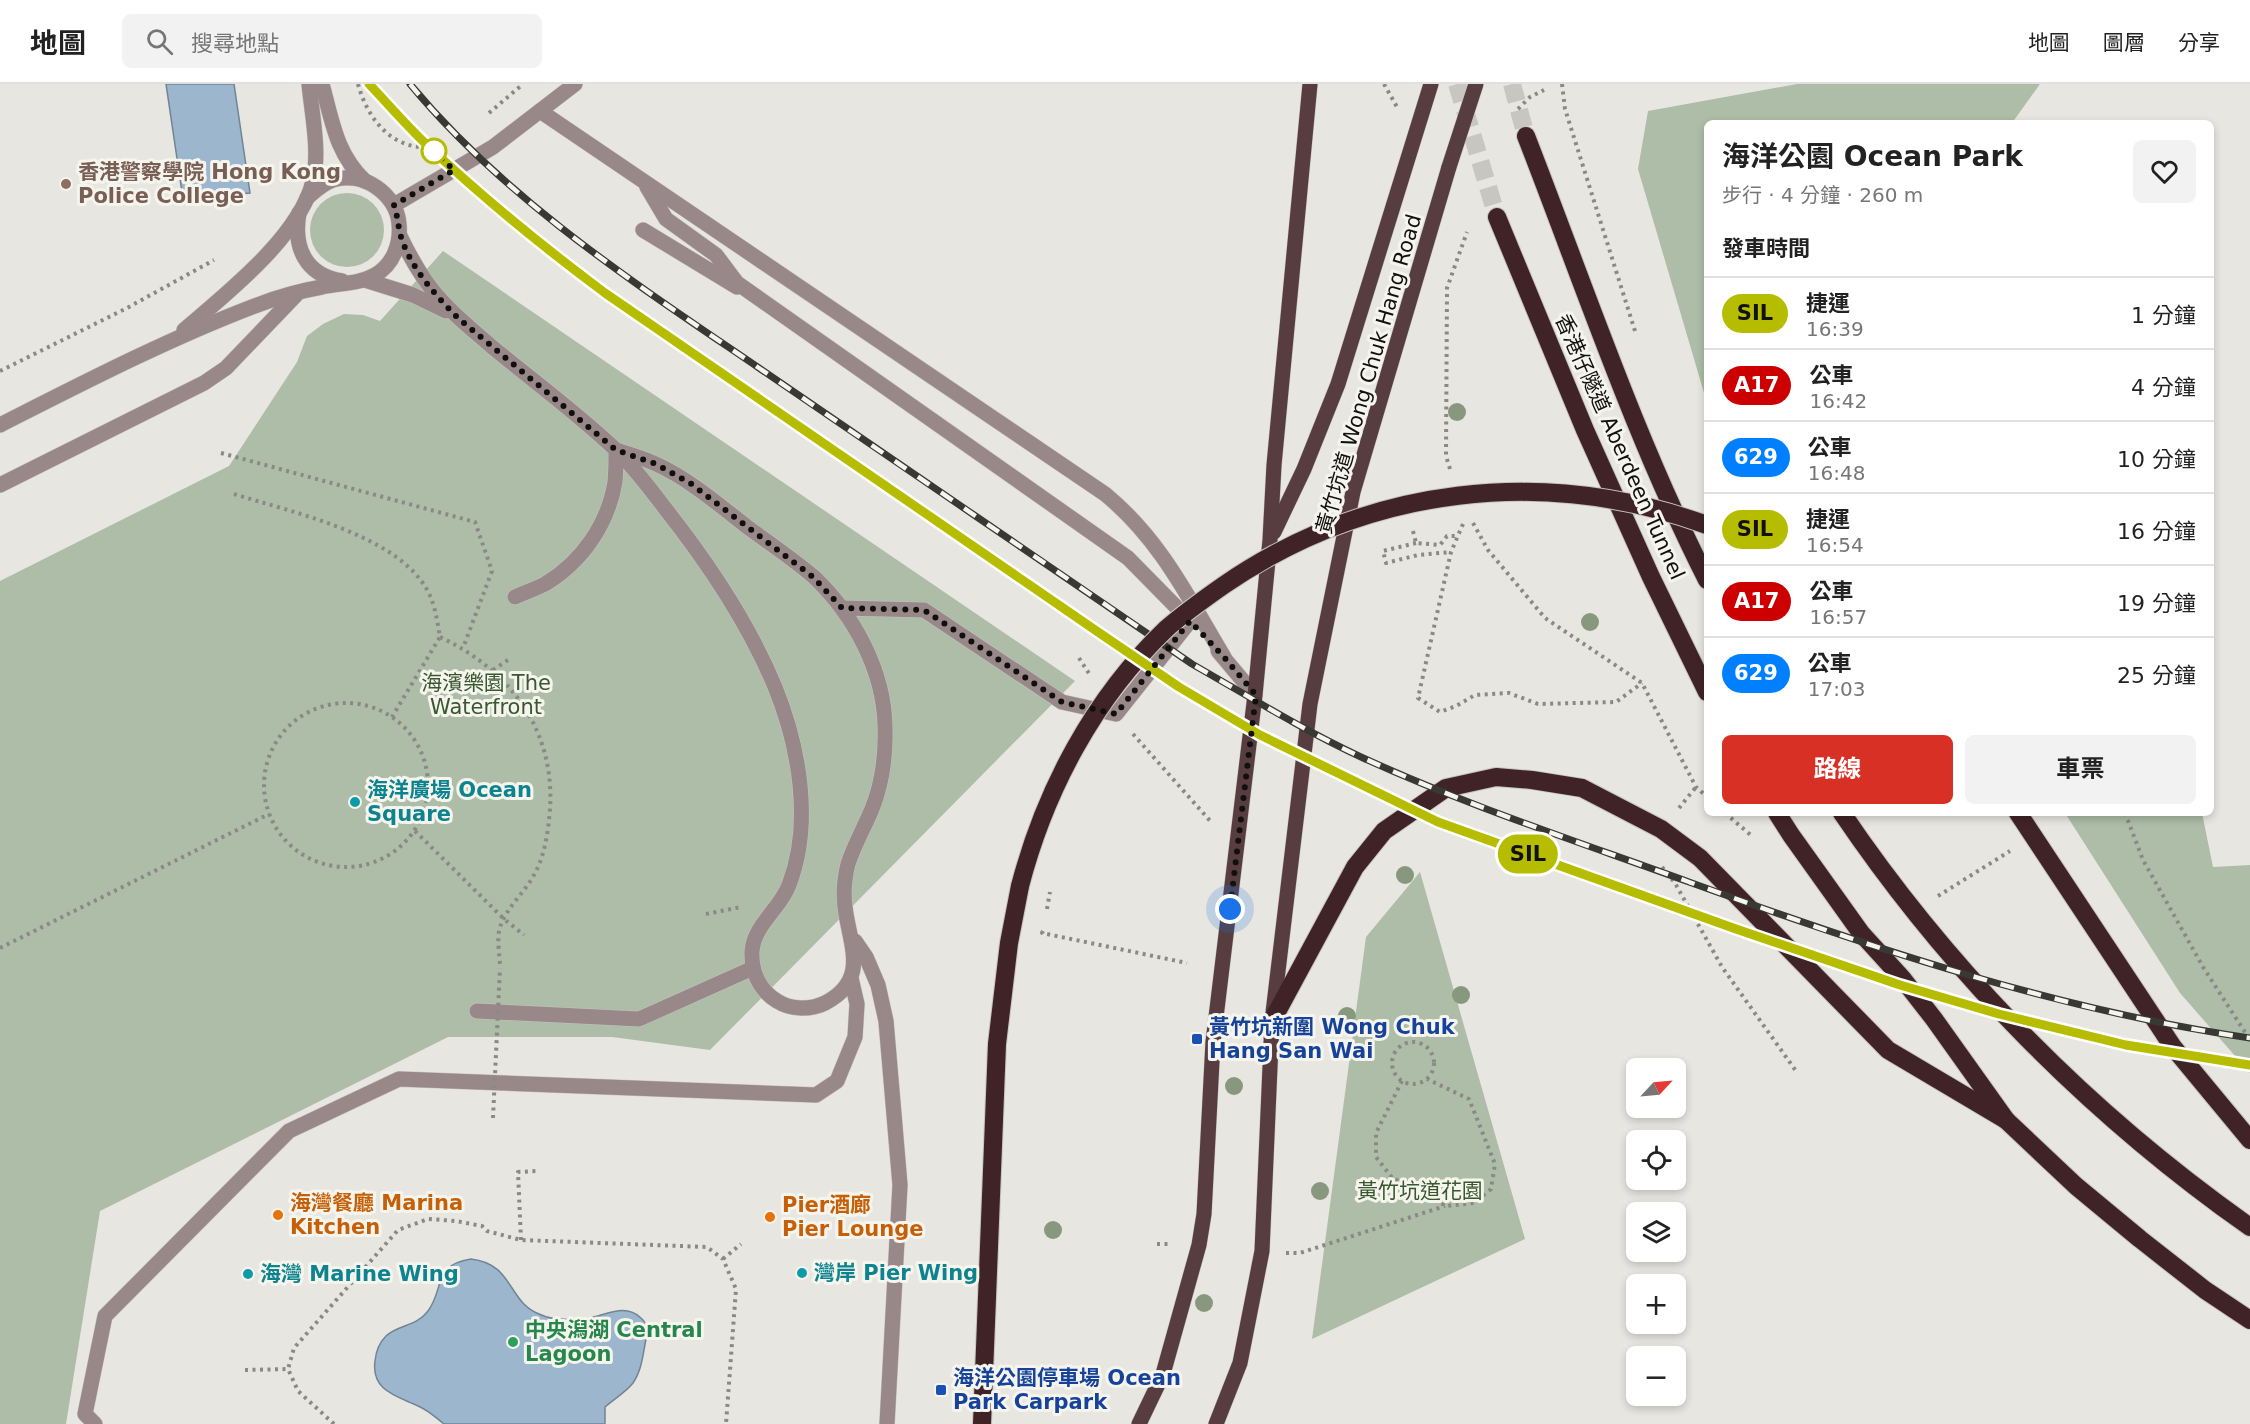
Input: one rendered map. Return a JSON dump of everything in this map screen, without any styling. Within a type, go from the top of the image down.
[{"type":"highway","name":"香港仔隧道 Aberdeen Tunnel","points":[[1526,136],[1631,411],[1664,491],[1704,574]]},
{"type":"highway","name":"香港仔隧道 Aberdeen Tunnel","points":[[1497,217],[1586,430],[1651,577],[1704,686]]},
{"type":"highway","points":[[982,1424],[997,1044],[1009,943],[1020,886],[1038,827],[1071,756],[1110,695],[1134,664],[1167,629],[1207,597],[1277,552],[1350,520],[1389,508],[1463,494],[1552,491],[1594,496],[1668,512],[1704,524]]},
{"type":"highway","points":[[1272,1021],[1351,875],[1384,831],[1446,788],[1496,777],[1532,780],[1582,788],[1661,829],[1700,858],[1888,1050],[2006,1120]]},
{"type":"highway","points":[[1779,816],[1862,933],[1934,1019],[2006,1120],[2076,1186],[2140,1239],[2205,1290],[2250,1320]]},
{"type":"highway","points":[[1844,816],[1914,912],[1976,986],[2113,1120],[2192,1186],[2250,1227]]},
{"type":"highway","points":[[2020,816],[2173,1047],[2250,1140]]},
{"type":"main road","points":[[1139,1424],[1163,1374],[1199,1245],[1204,1214],[1213,1041],[1256,695],[1270,540],[1274,465],[1310,84]]},
{"type":"main road","name":"黃竹坑道 Wong Chuk Hang Road","points":[[1216,1424],[1240,1363],[1262,1251],[1272,1021],[1310,704],[1353,492],[1449,167],[1476,84]]},
{"type":"main road","points":[[1270,540],[1304,469],[1338,384],[1429,89]]},
{"type":"street","points":[[174,339],[257,265],[299,212],[307,198],[313,182],[315,165],[309,84]]},
{"type":"street","points":[[322,84],[344,156],[353,170],[365,181]]},
{"type":"street","points":[[394,205],[493,147],[575,84]]},
{"type":"street","points":[[540,111],[1105,494],[1127,512],[1162,553],[1224,657]]},
{"type":"street","points":[[0,425],[174,339],[254,306],[298,292],[365,280],[378,273],[388,263],[396,251],[400,236],[399,220],[394,205],[377,187],[365,181],[349,178],[333,180],[319,187],[307,198]]},
{"type":"street","points":[[644,182],[666,219],[716,255],[737,283],[1128,558],[1224,657],[1256,695]]},
{"type":"street","points":[[299,212],[298,245],[306,260],[318,272],[332,279],[348,282]]},
{"type":"street","points":[[643,230],[775,310]]},
{"type":"street","points":[[400,236],[424,280],[458,318],[616,450],[679,525],[707,565],[773,683],[787,719],[800,794],[800,832],[789,884],[782,900],[761,927],[752,946],[753,968],[761,988],[778,1002],[798,1008],[820,1006],[838,995],[851,978]]},
{"type":"street","points":[[365,280],[413,295],[458,318]]},
{"type":"street","points":[[0,485],[204,383],[226,368],[298,292]]},
{"type":"street","points":[[515,597],[545,584],[570,565],[591,541],[606,513],[615,482],[616,450]]},
{"type":"street","points":[[95,1424],[85,1414],[105,1316],[289,1131],[399,1079],[816,1095],[837,1081],[855,1038],[857,1004],[851,978],[855,957],[845,912],[844,889],[848,865],[873,805],[881,775],[885,723],[878,682],[864,643],[842,608],[813,577],[690,483],[656,464],[616,450]]},
{"type":"street","points":[[842,608],[924,610],[1062,702],[1116,714],[1190,621]]},
{"type":"street","points":[[851,936],[866,957],[878,985],[886,1021],[900,1185],[887,1424]]},
{"type":"street","points":[[477,1011],[639,1019],[753,968]]},
{"type":"path","points":[[358,84],[363,104],[374,122],[390,135],[408,145],[429,148],[446,144]]},
{"type":"path","points":[[482,119],[523,84]]},
{"type":"path","points":[[1384,84],[1397,107]]},
{"type":"path","points":[[1562,84],[1565,109],[1635,331]]},
{"type":"path","points":[[1518,109],[1530,97],[1544,90]]},
{"type":"path","points":[[1453,476],[1446,456],[1447,288],[1467,232]]},
{"type":"path","points":[[0,371],[127,308],[214,260]]},
{"type":"path","points":[[221,453],[475,522],[492,571],[463,648]]},
{"type":"path","points":[[234,494],[364,538],[410,568],[426,588],[435,608],[440,637],[392,717]]},
{"type":"path","points":[[1641,683],[1616,702],[1538,704],[1509,693],[1475,695],[1440,712],[1418,698],[1451,552],[1467,515],[1488,550],[1545,618],[1641,683],[1696,787],[1704,794]]},
{"type":"path","points":[[1454,523],[1482,519]]},
{"type":"path","points":[[1403,533],[1424,528]]},
{"type":"path","points":[[1413,530],[1416,543]]},
{"type":"path","points":[[1451,552],[1418,555],[1386,563],[1383,551],[1416,543],[1440,545],[1447,536],[1457,536]]},
{"type":"path","points":[[440,637],[463,648],[493,670],[518,697],[536,729],[548,764],[552,800],[547,837],[536,872],[504,919],[499,933],[500,968],[493,1118]]},
{"type":"path","points":[[493,670],[511,658]]},
{"type":"path","points":[[342,703],[368,705],[392,717],[410,734],[423,756],[428,782],[426,807],[415,831],[398,850],[375,862],[350,868],[324,865],[301,854],[282,837],[269,814],[264,789],[267,764],[278,740],[295,721],[317,708],[342,703]]},
{"type":"path","points":[[1116,714],[1217,829]]},
{"type":"path","points":[[1677,810],[1696,787]]},
{"type":"path","points":[[0,948],[269,814]]},
{"type":"path","points":[[1728,816],[1753,837]]},
{"type":"path","points":[[2126,816],[2143,860],[2203,967],[2250,1040]]},
{"type":"path","points":[[415,831],[504,919],[524,935]]},
{"type":"path","points":[[1938,896],[2005,855]]},
{"type":"path","points":[[1660,865],[1675,883],[1722,967],[1796,1071]]},
{"type":"path","points":[[1046,913],[1053,882]]},
{"type":"path","points":[[1044,923],[1042,933],[1187,963]]},
{"type":"path","points":[[1408,1043],[1422,1044],[1432,1054],[1434,1068],[1427,1079],[1415,1085],[1402,1081],[1393,1071],[1393,1056],[1401,1046],[1408,1043]]},
{"type":"path","points":[[1262,1251],[1300,1254],[1446,1206],[1474,1203],[1491,1190],[1495,1164],[1469,1099],[1427,1079]]},
{"type":"path","points":[[1402,1081],[1376,1133],[1376,1157],[1393,1179],[1417,1186],[1446,1206]]},
{"type":"path","points":[[521,1240],[518,1172],[537,1171]]},
{"type":"path","points":[[334,1424],[298,1391],[288,1369],[294,1348],[398,1230],[428,1219],[482,1226],[487,1231],[521,1240],[706,1247],[723,1259],[736,1289],[726,1424]]},
{"type":"path","points":[[723,1259],[741,1244]]},
{"type":"path","points":[[1157,1244],[1199,1245]]},
{"type":"path","points":[[245,1370],[288,1369]]},
{"type":"green space","points":[[1797,84],[2040,84],[2014,120],[1704,120],[1704,393],[1638,169],[1648,111]]},
{"type":"green space","points":[[347,193],[368,199],[378,209],[384,230],[378,251],[368,261],[347,267],[326,261],[316,251],[310,230],[316,209],[326,199]]},
{"type":"green space","name":"海濱樂園 The Waterfront","points":[[443,251],[1075,681],[710,1050],[612,1037],[448,1037],[100,1211],[66,1424],[0,1424],[0,581],[229,466],[297,362],[307,336],[323,324],[344,314],[363,315],[380,321]]},
{"type":"green space","points":[[2067,816],[2203,816],[2213,867],[2250,865],[2250,1073],[2180,993]]},
{"type":"green space","name":"黃竹坑道花園","points":[[1420,872],[1525,1239],[1312,1339],[1366,937]]},
{"type":"water","points":[[166,84],[234,84],[250,193],[183,199]]},
{"type":"water","name":"中央潟湖 Central Lagoon","points":[[471,1259],[485,1262],[495,1268],[503,1275],[521,1301],[539,1314],[557,1319],[576,1319],[616,1311],[629,1311],[643,1320],[647,1333],[638,1373],[633,1383],[605,1407],[605,1424],[444,1424],[425,1410],[381,1386],[375,1371],[375,1361],[381,1341],[396,1329],[413,1323],[423,1316],[433,1302],[441,1279],[450,1266]]},
{"type":"tunnel","points":[[1457,84],[1497,217]]},
{"type":"tunnel","points":[[1512,84],[1526,136]]},
{"type":"railway","points":[[369,84],[419,137],[469,183],[535,239],[605,293],[1179,687],[1260,735],[1438,822],[1900,985],[1999,1014],[2126,1045],[2250,1065]]},
{"type":"railway","points":[[410,84],[488,166],[530,203],[620,272],[1192,664],[1318,736],[1401,775],[1483,808],[1758,907],[1896,953],[2036,994],[2178,1026],[2250,1038]]},
{"type":"metro line","name":"SIL","points":[[369,84],[424,142],[501,212],[605,293],[1179,687],[1260,735],[1352,782],[1438,822],[1900,985],[1999,1014],[2126,1045],[2250,1065]]},
{"type":"place","name":"香港警察學院 Hong Kong Police College","points":[[66,184]]},
{"type":"place","name":"海洋廣場 Ocean Square","points":[[355,802]]},
{"type":"place","name":"黃竹坑新圍 Wong Chuk Hang San Wai","points":[[1197,1039]]},
{"type":"place","name":"海灣餐廳 Marina Kitchen","points":[[278,1215]]},
{"type":"place","name":"Pier酒廊 Pier Lounge","points":[[770,1217]]},
{"type":"place","name":"灣岸 Pier Wing","points":[[802,1273]]},
{"type":"place","name":"海灣 Marine Wing","points":[[248,1274]]},
{"type":"place","name":"中央潟湖 Central Lagoon","points":[[513,1342]]},
{"type":"place","name":"海洋公園停車場 Ocean Park Carpark","points":[[941,1390]]},
{"type":"route","points":[[434,151],[454,170],[394,205],[399,220],[400,236],[411,259],[440,300],[458,318],[616,450],[656,464],[690,483],[813,577],[842,608],[924,610],[1062,702],[1116,714],[1190,621],[1256,695],[1230,909]]}]
